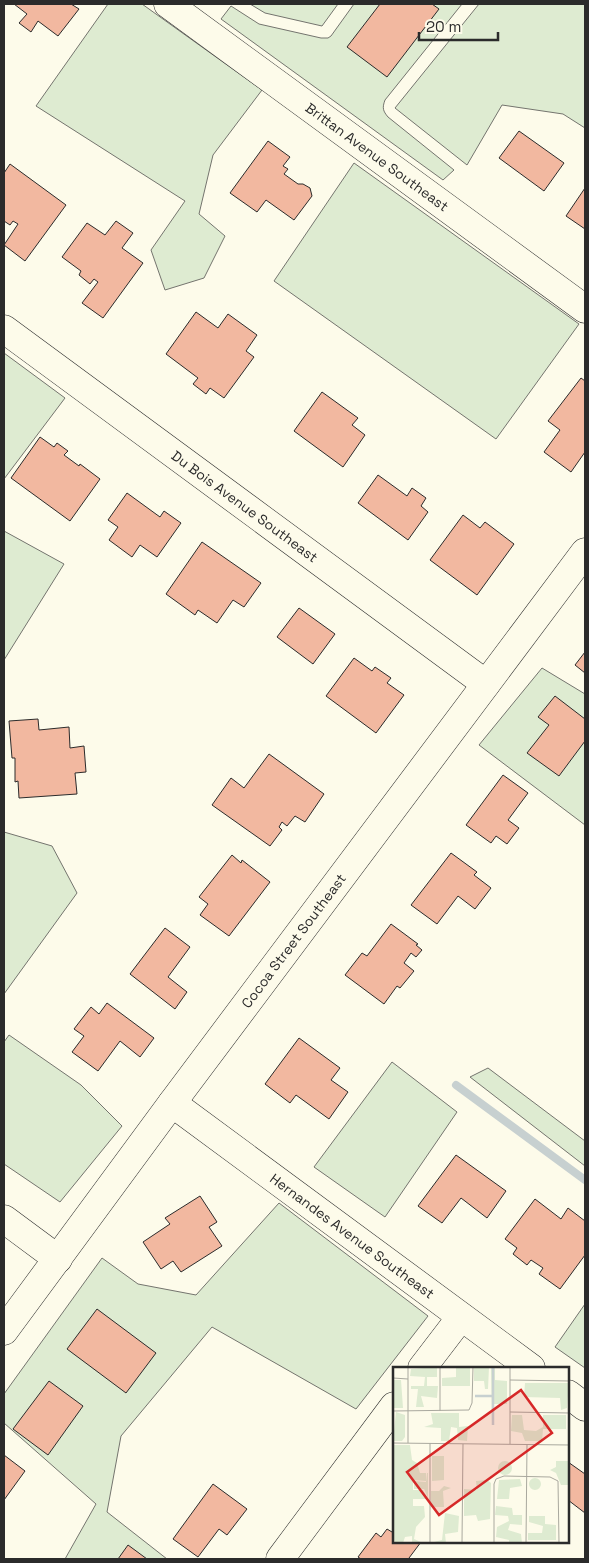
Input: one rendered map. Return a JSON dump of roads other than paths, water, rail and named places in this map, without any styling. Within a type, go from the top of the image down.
[{"type":"street","name":"Brittan Avenue Southeast","points":[[168,4],[585,309]]},
{"type":"street","name":"Du Bois Avenue Southeast","points":[[4,330],[486,684]]},
{"type":"street","name":"Cocoa Street Southeast","points":[[4,1331],[172,1103],[585,552]]},
{"type":"street","name":"Hernandes Avenue Southeast","points":[[172,1103],[530,1367]]},
{"type":"street","points":[[4,1219],[58,1259]]},
{"type":"street","points":[[423,1367],[461,1317]]},
{"type":"street","points":[[569,1395],[585,1407]]},
{"type":"street","points":[[280,1559],[393,1407]]},
{"type":"waterway","points":[[456,1085],[585,1180]]}]
